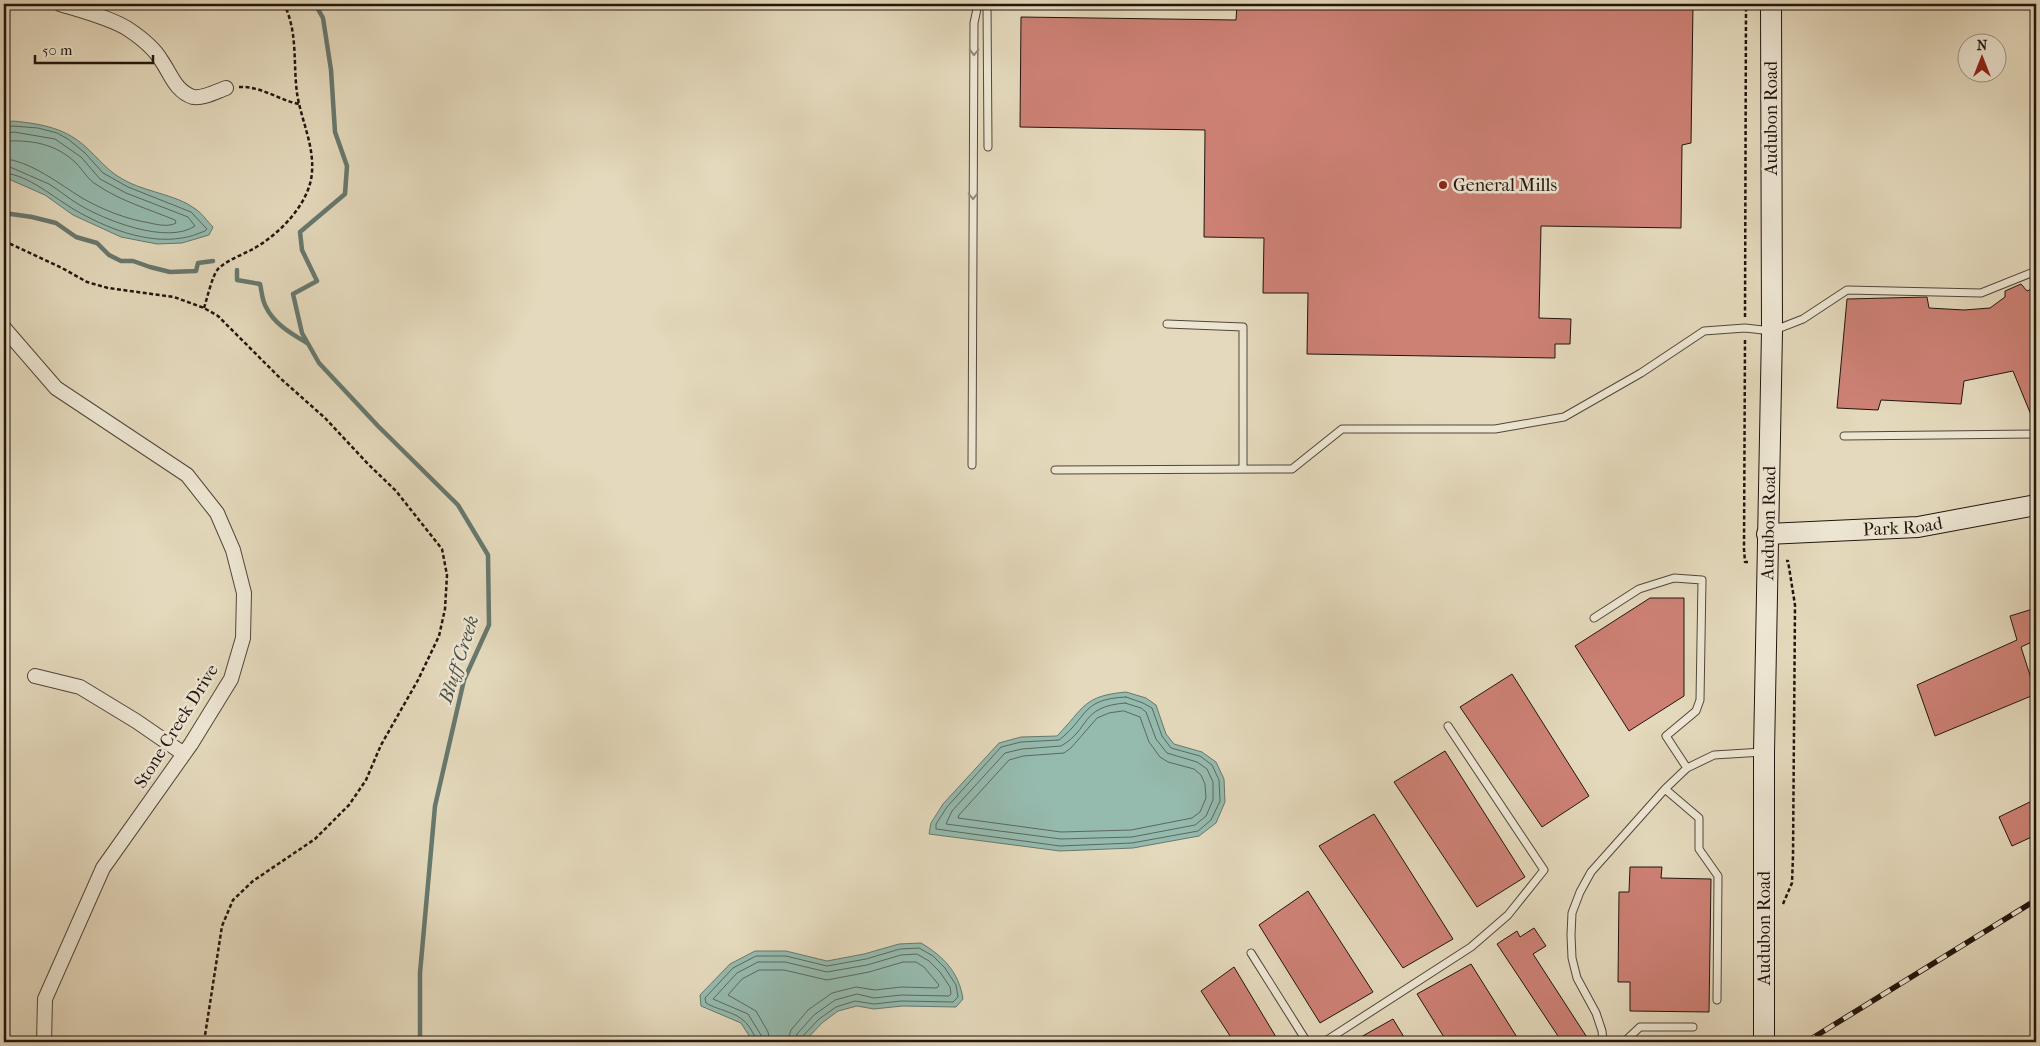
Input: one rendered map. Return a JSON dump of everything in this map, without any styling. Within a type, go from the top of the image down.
[{"type":"street","points":[[60,4],[90,13],[127,28],[152,49],[162,61],[168,75],[181,90],[194,97],[226,88]]},
{"type":"street","name":"Audubon Road","points":[[1764,1042],[1764,752],[1772,330],[1771,4]]},
{"type":"street","name":"Stone Creek Drive","points":[[4,328],[56,388],[187,475],[216,513],[233,550],[244,593],[243,638],[232,679],[184,754],[103,868],[45,999],[44,1042]]},
{"type":"street","name":"Park Road","points":[[1768,534],[1918,527],[2036,505]]},
{"type":"street","points":[[36,676],[80,687],[136,721],[184,754]]},
{"type":"lane","points":[[972,465],[974,32],[978,4]]},
{"type":"lane","points":[[987,4],[988,147]]},
{"type":"lane","points":[[1055,470],[1292,469],[1342,429],[1495,429],[1564,416],[1641,373],[1704,331],[1745,328],[1772,330],[1803,318],[1847,290],[1981,293],[2036,271]]},
{"type":"lane","points":[[1168,324],[1244,327],[1243,469]]},
{"type":"lane","points":[[1844,436],[2036,434]]},
{"type":"lane","points":[[1594,618],[1639,589],[1674,578],[1702,580],[1700,700],[1696,711],[1666,736],[1687,768]]},
{"type":"lane","points":[[1324,1042],[1471,947],[1508,915],[1544,870],[1448,726]]},
{"type":"lane","points":[[1603,1042],[1602,1031],[1596,1013],[1577,978],[1572,958],[1572,913],[1590,872],[1665,788],[1687,768],[1714,755],[1764,752]]},
{"type":"lane","points":[[1665,788],[1699,818],[1699,849],[1718,876],[1717,1000]]},
{"type":"lane","points":[[1251,953],[1307,1042]]},
{"type":"lane","points":[[1624,1042],[1640,1027],[1693,1027]]},
{"type":"path","points":[[204,308],[217,270],[228,261],[274,236],[295,212],[304,198],[312,174],[312,152],[299,104],[294,67],[294,31],[290,14],[284,4]]},
{"type":"path","points":[[226,88],[263,89],[285,102],[299,104]]},
{"type":"path","points":[[4,241],[87,282],[108,288],[174,297],[204,308],[218,316],[280,378],[325,418],[396,491],[442,549],[447,575],[445,609],[439,636],[362,786],[349,806],[315,839],[252,881],[233,900],[222,926],[204,1042]]},
{"type":"water","points":[[13,121],[54,128],[72,137],[112,172],[123,179],[180,200],[197,210],[213,227],[209,235],[182,243],[157,244],[121,237],[73,215],[45,195],[4,177],[4,123]]},
{"type":"water","points":[[1126,692],[1146,698],[1156,705],[1166,734],[1174,744],[1202,752],[1216,762],[1224,779],[1225,802],[1216,823],[1199,836],[1133,848],[1060,851],[929,834],[931,823],[943,804],[999,743],[1021,737],[1057,736],[1080,710],[1093,700],[1101,696]]},
{"type":"water","points":[[921,943],[943,959],[954,973],[963,999],[956,1007],[902,1006],[874,1009],[857,1006],[838,1011],[822,1023],[804,1042],[753,1042],[741,1023],[701,1006],[700,995],[730,964],[755,951],[786,951],[827,961],[864,954],[899,944]]},
{"type":"building","name":"General Mills","points":[[1237,4],[1693,4],[1691,143],[1682,145],[1681,228],[1541,226],[1539,318],[1571,319],[1570,344],[1555,344],[1555,358],[1307,354],[1308,293],[1263,293],[1264,238],[1204,237],[1205,130],[1020,127],[1021,17],[1236,20]]},
{"type":"building","points":[[2021,284],[2027,291],[2036,287],[2036,427],[2013,371],[1964,381],[1961,404],[1881,400],[1878,410],[1837,408],[1847,299],[1927,297],[1929,308],[1964,310],[1990,308],[2005,297],[2005,291]]},
{"type":"building","points":[[1650,598],[1684,598],[1684,696],[1629,731],[1575,646]]},
{"type":"building","points":[[2036,608],[2036,640],[2021,647],[2036,694],[1935,736],[1917,685],[2017,640],[2010,616]]},
{"type":"building","points":[[1512,674],[1589,796],[1542,827],[1460,707]]},
{"type":"building","points":[[1445,751],[1525,877],[1477,907],[1394,782]]},
{"type":"building","points":[[2036,799],[2036,835],[2012,846],[1999,817]]},
{"type":"building","points":[[1374,814],[1453,939],[1403,968],[1319,846]]},
{"type":"building","points":[[1630,867],[1662,867],[1661,878],[1711,879],[1709,1012],[1630,1011],[1630,982],[1618,982],[1619,892],[1629,892]]},
{"type":"building","points":[[1308,891],[1373,992],[1320,1023],[1259,925]]},
{"type":"building","points":[[1534,928],[1546,946],[1533,954],[1590,1042],[1562,1042],[1497,944],[1517,931],[1520,937]]},
{"type":"building","points":[[1471,964],[1520,1042],[1447,1042],[1417,994]]},
{"type":"building","points":[[1234,967],[1279,1042],[1234,1042],[1201,991]]},
{"type":"building","points":[[1393,1019],[1407,1042],[1352,1042]]},
{"type":"waterway","name":"Bluff Creek","points":[[315,4],[323,18],[331,70],[335,132],[347,166],[345,194],[300,232],[302,250],[317,281],[293,294],[302,333],[319,363],[378,426],[458,505],[488,555],[489,625],[464,680],[435,806],[420,973],[420,1042]]},
{"type":"waterway","name":"Bluff Creek","points":[[4,213],[56,223],[76,237],[97,243],[109,255],[121,261],[133,261],[170,272],[196,271],[198,263],[213,261]]},
{"type":"waterway","name":"Bluff Creek","points":[[237,270],[237,280],[260,284],[265,305],[274,319],[307,343]]},
{"type":"railway","points":[[1806,1042],[2036,900]]},
{"type":"place","name":"General Mills","points":[[1443,185]]}]
